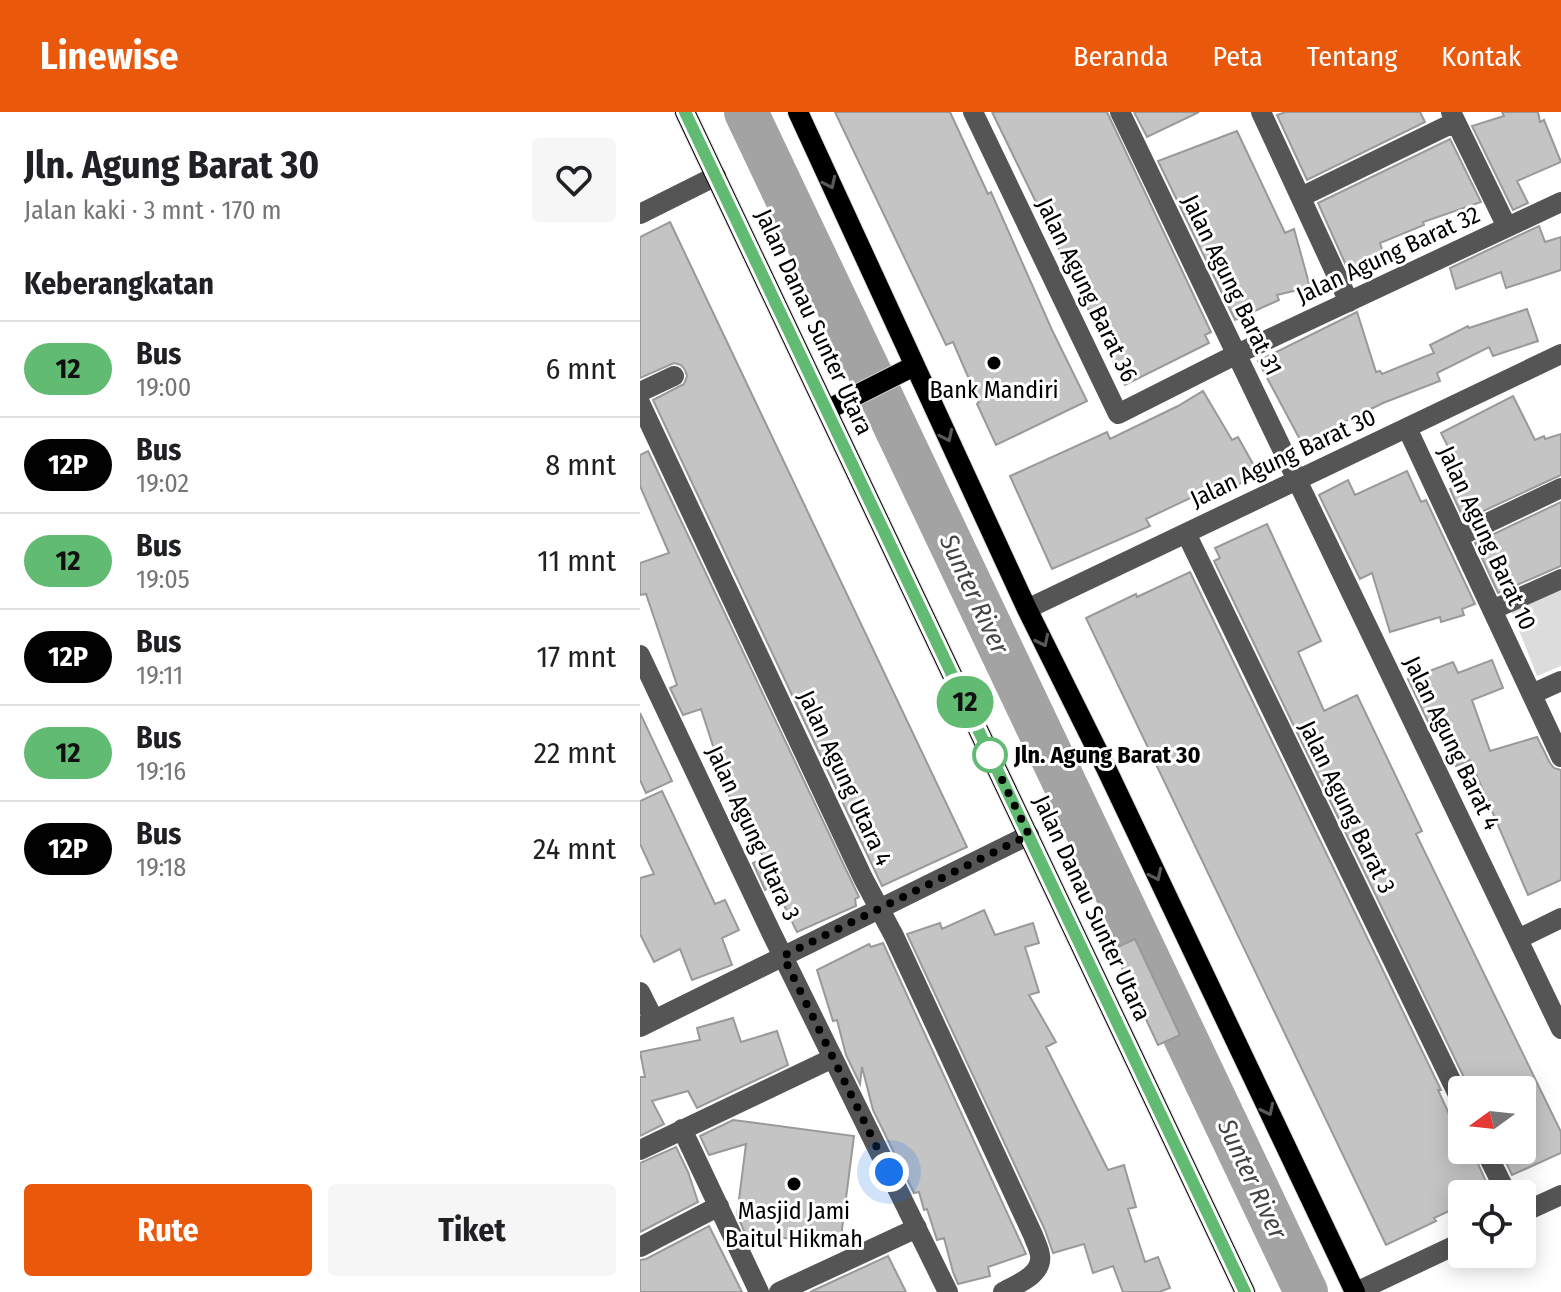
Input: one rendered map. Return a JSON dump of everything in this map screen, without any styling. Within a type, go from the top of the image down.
[{"type":"main road","name":"Jalan Danau Sunter Utara","points":[[685,112],[836,405],[1029,835],[1245,1292]]},
{"type":"main road","points":[[798,112],[907,369],[1106,768],[1355,1292]]},
{"type":"main road","points":[[836,405],[907,369]]},
{"type":"street","name":"Jalan Agung Barat 36","points":[[973,112],[1118,414],[1237,354]]},
{"type":"street","name":"Jalan Agung Barat 31","points":[[1120,112],[1297,480]]},
{"type":"street","points":[[1263,113],[1349,302]]},
{"type":"street","points":[[1301,197],[1453,117],[1507,227]]},
{"type":"street","points":[[640,214],[716,176]]},
{"type":"street","name":"Jalan Agung Barat 32","points":[[1237,354],[1561,202]]},
{"type":"street","name":"Jalan Agung Barat 30","points":[[1027,609],[1561,354]]},
{"type":"street","points":[[640,392],[674,376]]},
{"type":"street","name":"Jalan Agung Utara 4","points":[[640,403],[1033,1235],[1041,1257],[1039,1267],[1033,1275],[1003,1292]]},
{"type":"street","name":"Jalan Agung Barat 10","points":[[1407,428],[1561,757]]},
{"type":"street","name":"Jalan Agung Barat 4","points":[[1297,480],[1561,1029]]},
{"type":"street","points":[[1458,537],[1561,488]]},
{"type":"street","name":"Jalan Agung Barat 3","points":[[1186,533],[1449,1076]]},
{"type":"street","points":[[1492,610],[1561,579]]},
{"type":"street","name":"Jalan Agung Utara 3","points":[[640,655],[948,1292]]},
{"type":"street","points":[[1532,694],[1561,681]]},
{"type":"street","points":[[640,992],[647,1024],[1029,835]]},
{"type":"street","points":[[1518,939],[1561,918]]},
{"type":"street","points":[[640,1150],[833,1058]]},
{"type":"street","points":[[682,1129],[759,1292]]},
{"type":"street","points":[[1536,1207],[1561,1195]]},
{"type":"street","points":[[640,1247],[719,1206]]},
{"type":"street","points":[[779,1292],[917,1228]]},
{"type":"street","points":[[1355,1292],[1448,1249]]},
{"type":"shaded area","points":[[1561,589],[1561,666],[1537,676],[1511,610]]},
{"type":"building","points":[[835,112],[950,112],[988,194],[991,192],[1087,401],[996,445],[953,342],[946,345]]},
{"type":"building","points":[[992,112],[1107,112],[1211,332],[1205,335],[1209,343],[1125,385]]},
{"type":"building","points":[[1134,112],[1199,112],[1147,137]]},
{"type":"building","points":[[1286,112],[1420,112],[1425,122],[1307,180],[1277,115]]},
{"type":"building","points":[[1502,112],[1538,112],[1561,162],[1517,181],[1528,203],[1513,210],[1472,126],[1504,116]]},
{"type":"building","points":[[1237,131],[1285,233],[1294,229],[1310,287],[1277,295],[1279,300],[1235,320],[1158,161]]},
{"type":"building","points":[[1450,139],[1481,202],[1423,222],[1424,225],[1380,243],[1385,258],[1349,272],[1318,203]]},
{"type":"building","points":[[670,222],[967,847],[882,886],[653,400],[684,384],[687,376],[685,370],[674,363],[640,378],[640,237]]},
{"type":"building","points":[[1539,226],[1545,242],[1561,237],[1561,270],[1506,288],[1501,272],[1456,289],[1450,268]]},
{"type":"building","points":[[1527,309],[1538,341],[1493,356],[1489,347],[1437,373],[1440,381],[1342,423],[1344,428],[1305,449],[1258,361],[1357,312],[1376,372],[1382,374],[1434,353],[1430,345],[1468,326]]},
{"type":"building","points":[[1203,391],[1232,440],[1238,437],[1258,473],[1212,500],[1207,490],[1146,519],[1150,526],[1052,569],[1010,476],[1107,432],[1110,439]]},
{"type":"building","points":[[1513,396],[1535,440],[1561,434],[1561,475],[1464,520],[1450,489],[1466,482],[1441,433]]},
{"type":"building","points":[[648,451],[859,897],[855,899],[856,906],[797,932],[774,886],[765,890],[753,863],[765,858],[740,829],[701,709],[683,715],[670,688],[677,685],[646,594],[640,595],[640,563],[669,553],[640,486],[640,455]]},
{"type":"building","points":[[1407,471],[1421,502],[1426,500],[1475,604],[1462,609],[1464,615],[1441,622],[1440,617],[1390,632],[1372,573],[1360,579],[1319,495],[1348,480],[1355,495]]},
{"type":"building","points":[[1561,502],[1561,566],[1498,593],[1475,543]]},
{"type":"building","points":[[1267,524],[1321,641],[1298,652],[1324,711],[1357,695],[1422,831],[1416,834],[1534,1076],[1463,1076],[1214,561],[1220,558],[1215,548]]},
{"type":"building","points":[[1190,572],[1441,1090],[1438,1090],[1448,1112],[1448,1164],[1478,1164],[1485,1180],[1448,1180],[1448,1212],[1434,1218],[1436,1221],[1386,1245],[1086,618],[1136,594],[1137,597]]},
{"type":"building","points":[[1492,660],[1503,688],[1472,700],[1490,751],[1537,737],[1550,763],[1561,770],[1561,880],[1528,895],[1470,760],[1456,766],[1439,721],[1429,724],[1408,679],[1453,662],[1458,673]]},
{"type":"building","points":[[640,713],[672,781],[646,793],[640,780]]},
{"type":"building","points":[[662,791],[715,904],[725,900],[739,930],[722,938],[732,965],[692,980],[680,949],[654,962],[640,934],[640,878],[654,874],[640,844],[640,801]]},
{"type":"building","points":[[984,910],[995,935],[1033,923],[1039,943],[1025,947],[1039,992],[1029,995],[1056,1042],[1046,1047],[1108,1170],[1124,1165],[1136,1207],[1128,1209],[1145,1262],[1158,1257],[1170,1288],[1159,1292],[1123,1292],[1113,1266],[1093,1273],[1084,1244],[1053,1253],[907,934],[940,923],[942,929]]},
{"type":"building","points":[[1135,939],[1180,1035],[1158,1045],[1113,949]]},
{"type":"building","points":[[883,943],[1026,1254],[988,1267],[990,1276],[958,1284],[944,1238],[937,1240],[919,1192],[914,1193],[873,1110],[862,1067],[860,1084],[846,1055],[837,1020],[833,1021],[817,970],[869,944],[871,947]]},
{"type":"building","points":[[733,1018],[741,1042],[777,1031],[788,1065],[697,1108],[688,1091],[652,1101],[664,1124],[640,1136],[640,1077],[645,1077],[640,1052],[700,1040],[697,1028]]},
{"type":"building","points":[[1536,1081],[1561,1132],[1561,1153],[1512,1175],[1507,1164],[1536,1164]]},
{"type":"building","name":"Masjid Jami Baitul Hikmah","points":[[733,1120],[854,1136],[840,1245],[745,1233],[737,1215],[746,1144],[709,1155],[700,1136]]},
{"type":"building","points":[[676,1147],[698,1202],[640,1232],[640,1163]]},
{"type":"building","points":[[709,1226],[742,1292],[640,1292],[640,1260]]},
{"type":"building","points":[[888,1256],[906,1292],[810,1292]]},
{"type":"waterway","name":"Sunter River","points":[[746,112],[1306,1292]]},
{"type":"bus line","name":"12","points":[[685,112],[1245,1292]]},
{"type":"place","name":"Bank Mandiri","points":[[994,363]]},
{"type":"place","name":"Jln. Agung Barat 30","points":[[990,755]]},
{"type":"place","name":"Masjid Jami Baitul Hikmah","points":[[794,1184]]},
{"type":"route","points":[[889,1172],[783,956],[1029,835],[990,755]]}]
